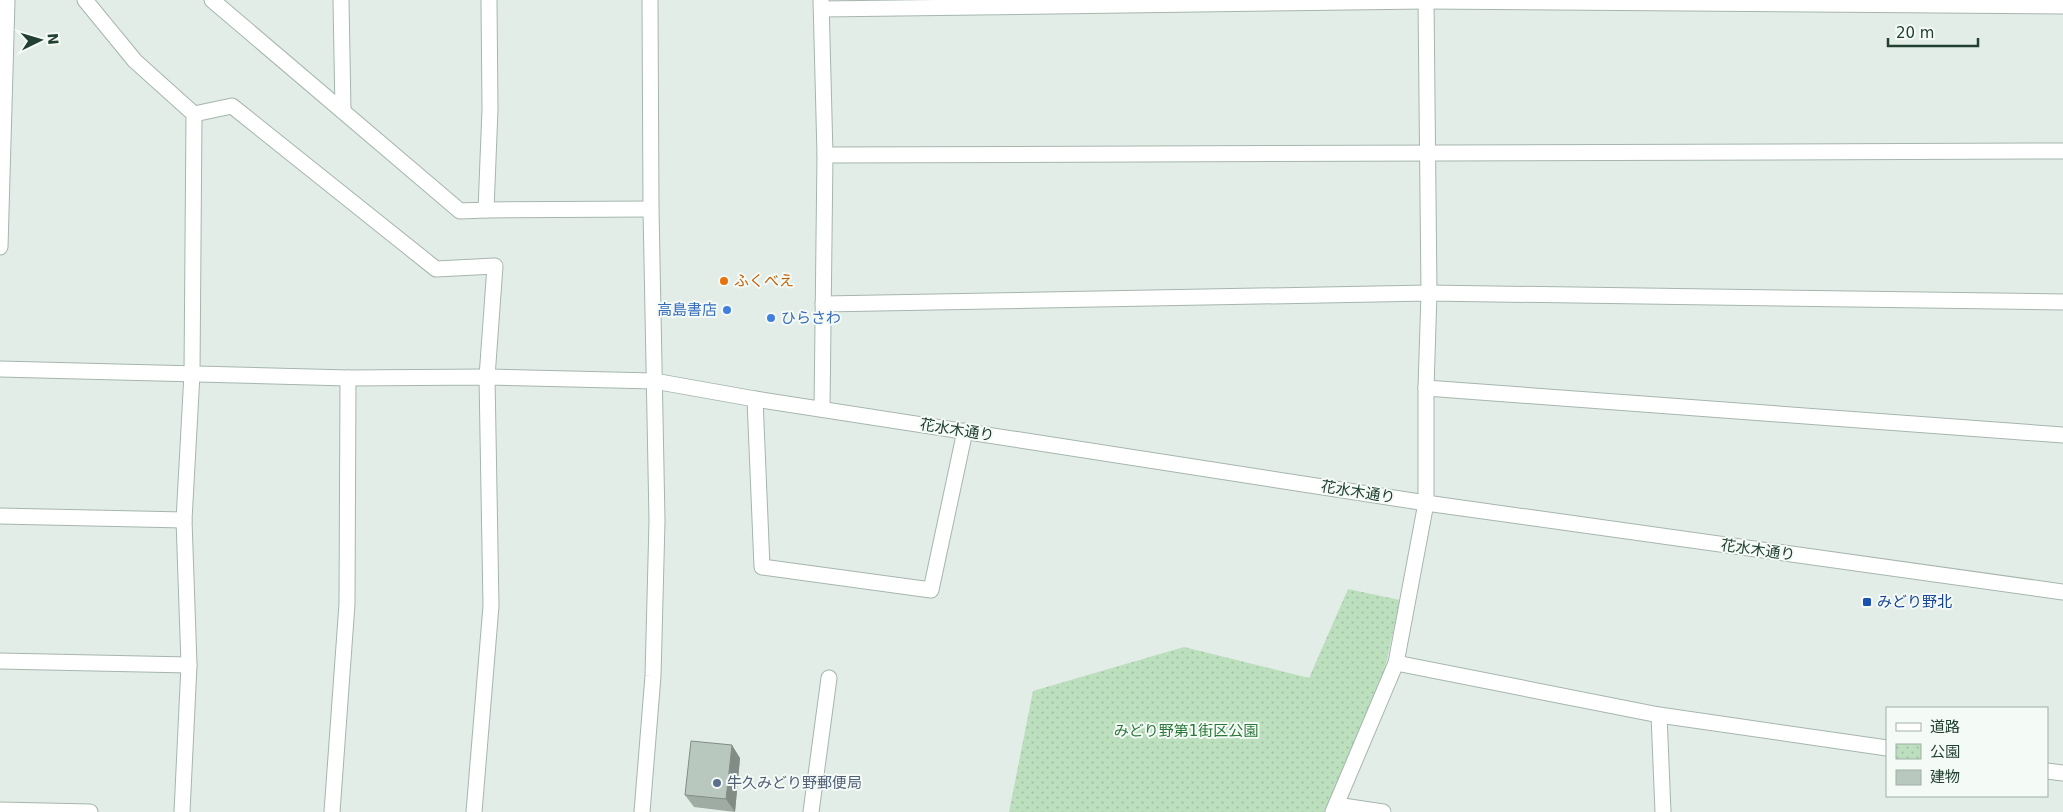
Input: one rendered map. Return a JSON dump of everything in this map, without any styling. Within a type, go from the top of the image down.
[{"type":"street","points":[[0,248],[7,0]]},
{"type":"street","points":[[85,0],[135,61],[194,114],[192,374],[184,520],[188,665],[182,812]]},
{"type":"street","points":[[212,0],[460,211],[651,209]]},
{"type":"street","points":[[341,0],[343,111]]},
{"type":"street","points":[[486,210],[490,109],[489,0]]},
{"type":"street","points":[[642,812],[653,676],[657,521],[651,209],[650,0]]},
{"type":"street","points":[[1383,812],[1334,809],[1396,663],[1426,503],[1426,388],[1429,293],[1426,1]]},
{"type":"street","points":[[822,409],[825,155],[821,4],[1426,1],[2063,6]]},
{"type":"street","points":[[194,114],[232,106],[436,269],[495,266],[487,377],[491,606],[474,812]]},
{"type":"street","points":[[825,155],[2063,151]]},
{"type":"street","points":[[823,304],[1429,293],[2063,302]]},
{"type":"street","name":"花水木通り","points":[[0,369],[348,378],[487,377],[654,381],[755,399],[1426,503],[2063,592]]},
{"type":"street","points":[[332,812],[348,604],[348,378]]},
{"type":"street","points":[[1426,388],[2063,435]]},
{"type":"street","points":[[755,399],[762,568],[931,590],[965,431]]},
{"type":"street","points":[[0,516],[184,520]]},
{"type":"street","points":[[0,661],[188,665]]},
{"type":"street","points":[[1396,663],[1659,715],[1886,748]]},
{"type":"street","points":[[811,812],[829,678]]},
{"type":"street","points":[[1659,715],[1663,812]]},
{"type":"street","points":[[2048,771],[2063,773]]},
{"type":"street","points":[[0,810],[90,812]]},
{"type":"green space","name":"みどり野第1街区公園","points":[[1348,589],[1400,600],[1382,682],[1331,812],[1009,812],[1033,691],[1184,647],[1309,678]]},
{"type":"building","points":[[691,741],[732,745],[726,799],[685,795]]},
{"type":"place","name":"ふくべえ","points":[[724,281]]},
{"type":"place","name":"高島書店","points":[[727,310]]},
{"type":"place","name":"ひらさわ","points":[[771,318]]},
{"type":"place","name":"みどり野北","points":[[1867,602]]},
{"type":"place","name":"牛久みどり野郵便局","points":[[717,783]]}]
